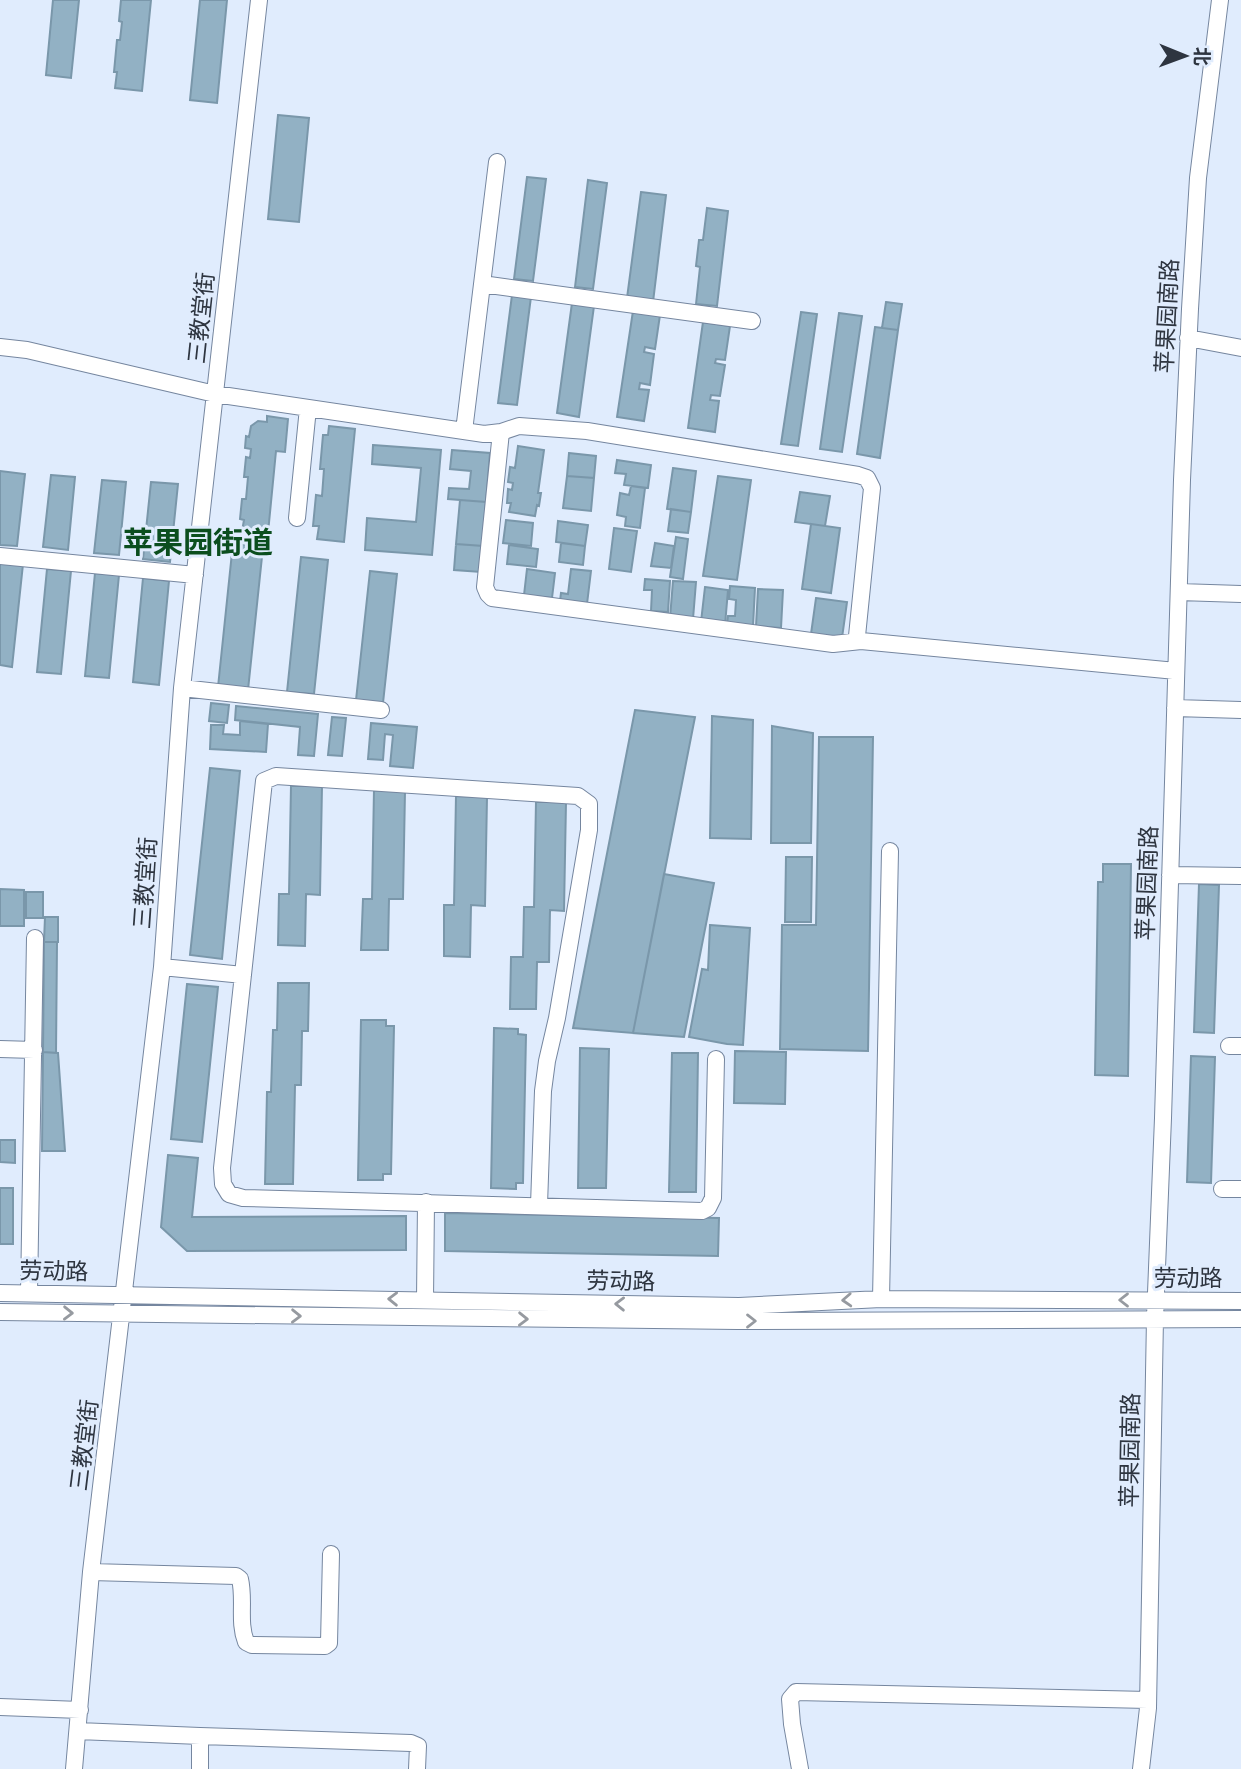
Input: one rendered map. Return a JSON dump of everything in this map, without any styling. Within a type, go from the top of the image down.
[{"type":"street","name":"三教堂街","points":[[74,1769],[91,1572],[162,967],[182,688],[259,0]]},
{"type":"street","name":"苹果园南路","points":[[1141,1769],[1148,1700],[1155,1318],[1188,338],[1199,178],[1220,0]]},
{"type":"street","points":[[464,431],[497,163]]},
{"type":"street","points":[[482,284],[752,321]]},
{"type":"street","points":[[1188,338],[1241,348]]},
{"type":"street","points":[[0,347],[27,350],[215,394],[484,434],[519,426],[587,431],[867,478],[872,488],[857,636],[861,641]]},
{"type":"street","points":[[297,518],[308,408]]},
{"type":"street","points":[[501,432],[485,587],[492,598],[833,644],[861,641],[1176,671]]},
{"type":"street","points":[[0,556],[195,575]]},
{"type":"street","points":[[1179,592],[1241,594]]},
{"type":"street","points":[[182,688],[382,710]]},
{"type":"street","points":[[1175,708],[1241,709]]},
{"type":"street","points":[[539,1205],[543,1091],[589,830],[589,804],[578,796],[276,776],[264,781],[222,1168],[223,1184],[229,1194],[243,1198],[702,1211],[708,1208],[713,1198],[716,1059]]},
{"type":"street","points":[[881,1298],[890,851]]},
{"type":"street","points":[[1170,875],[1241,876]]},
{"type":"street","points":[[29,1293],[36,938]]},
{"type":"street","points":[[162,967],[243,975]]},
{"type":"street","points":[[0,1049],[34,1050]]},
{"type":"street","points":[[1222,1189],[1241,1189]]},
{"type":"street","points":[[425,1300],[426,1202]]},
{"type":"street","name":"劳动路","points":[[0,1293],[739,1306],[881,1298],[1241,1301]]},
{"type":"street","name":"劳动路","points":[[0,1312],[737,1321],[1241,1319]]},
{"type":"street","points":[[91,1572],[236,1576],[240,1579],[242,1590],[242,1633],[246,1642],[253,1645],[324,1646],[328,1643],[331,1554]]},
{"type":"street","points":[[800,1769],[790,1699],[796,1692],[1148,1700]]},
{"type":"street","points":[[0,1707],[80,1710]]},
{"type":"street","points":[[78,1731],[411,1743],[418,1746],[417,1769]]},
{"type":"street","points":[[200,1736],[200,1769]]},
{"type":"building","points":[[53,0],[79,0],[71,78],[46,75]]},
{"type":"building","points":[[121,0],[151,0],[142,91],[115,88],[117,40],[120,40],[122,22],[119,21]]},
{"type":"building","points":[[200,0],[227,0],[217,103],[190,100]]},
{"type":"building","points":[[278,115],[309,118],[299,222],[268,219]]},
{"type":"building","points":[[527,177],[546,179],[533,281],[514,279]]},
{"type":"building","points":[[588,180],[607,183],[593,289],[575,287]]},
{"type":"building","points":[[641,192],[666,195],[653,302],[627,298]]},
{"type":"building","points":[[707,208],[728,211],[717,306],[696,304],[700,267],[696,266]]},
{"type":"building","points":[[512,295],[531,297],[517,405],[498,403]]},
{"type":"building","points":[[886,302],[902,304],[898,330],[882,328]]},
{"type":"building","points":[[572,303],[594,306],[579,417],[557,413]]},
{"type":"building","points":[[633,311],[660,315],[655,349],[645,347],[644,352],[654,354],[650,385],[640,383],[639,389],[649,390],[644,421],[617,417]]},
{"type":"building","points":[[801,312],[817,314],[798,446],[781,444]]},
{"type":"building","points":[[839,313],[862,316],[842,452],[820,449]]},
{"type":"building","points":[[703,322],[730,326],[725,360],[716,359],[715,363],[725,365],[720,396],[711,395],[710,400],[719,401],[715,432],[688,428]]},
{"type":"building","points":[[875,327],[898,330],[880,458],[857,454]]},
{"type":"building","points":[[267,416],[288,419],[285,452],[276,451],[268,533],[242,531],[242,499],[246,499],[248,477],[244,477],[246,457],[250,458],[251,449],[245,448],[246,436],[249,437],[251,426],[258,421],[267,422]]},
{"type":"building","points":[[329,426],[355,429],[344,542],[317,539],[319,526],[313,526],[316,495],[322,496],[324,469],[320,469],[323,435],[328,435]]},
{"type":"building","points":[[373,445],[441,450],[432,555],[365,550],[367,518],[416,522],[421,468],[372,464]]},
{"type":"building","points":[[518,446],[544,450],[538,493],[541,493],[535,516],[509,512],[511,503],[507,503],[508,489],[512,490],[513,483],[508,482],[510,467],[515,468]]},
{"type":"building","points":[[452,450],[490,453],[486,502],[448,499],[449,488],[469,489],[471,471],[450,469]]},
{"type":"building","points":[[569,453],[596,456],[594,478],[567,476]]},
{"type":"building","points":[[617,460],[651,465],[648,488],[624,485],[626,474],[615,473]]},
{"type":"building","points":[[673,468],[696,471],[691,512],[667,509]]},
{"type":"building","points":[[0,471],[25,474],[17,546],[0,545]]},
{"type":"building","points":[[51,475],[75,477],[68,550],[43,547]]},
{"type":"building","points":[[567,476],[594,478],[591,511],[563,508]]},
{"type":"building","points":[[718,476],[751,480],[737,580],[703,576]]},
{"type":"building","points":[[102,480],[126,482],[119,555],[94,553]]},
{"type":"building","points":[[151,482],[178,484],[170,562],[143,559]]},
{"type":"building","points":[[631,486],[645,488],[640,528],[625,526],[626,517],[617,515],[620,493],[629,495]]},
{"type":"building","points":[[800,492],[830,496],[825,526],[795,522]]},
{"type":"building","points":[[460,500],[486,502],[483,546],[456,544]]},
{"type":"building","points":[[671,509],[691,512],[688,533],[668,531]]},
{"type":"building","points":[[506,520],[533,523],[531,546],[503,543]]},
{"type":"building","points":[[558,521],[588,525],[585,546],[556,542]]},
{"type":"building","points":[[811,524],[840,528],[831,593],[802,589]]},
{"type":"building","points":[[614,528],[637,531],[631,572],[609,569]]},
{"type":"building","points":[[676,537],[688,539],[683,579],[670,577]]},
{"type":"building","points":[[233,543],[263,547],[248,690],[218,687]]},
{"type":"building","points":[[561,543],[585,546],[583,565],[559,562]]},
{"type":"building","points":[[655,543],[674,546],[671,568],[651,566]]},
{"type":"building","points":[[456,544],[483,546],[481,572],[454,570]]},
{"type":"building","points":[[509,545],[538,549],[536,567],[507,564]]},
{"type":"building","points":[[301,557],[328,560],[314,694],[287,692]]},
{"type":"building","points":[[0,561],[23,564],[12,667],[0,665]]},
{"type":"building","points":[[47,569],[71,571],[61,674],[37,672]]},
{"type":"building","points":[[527,569],[555,573],[552,598],[524,595]]},
{"type":"building","points":[[571,569],[591,571],[587,604],[560,601],[561,593],[568,594]]},
{"type":"building","points":[[370,571],[397,574],[383,703],[356,700]]},
{"type":"building","points":[[95,573],[119,575],[109,678],[85,676]]},
{"type":"building","points":[[143,578],[169,581],[159,685],[133,682]]},
{"type":"building","points":[[645,579],[670,581],[668,612],[651,611],[652,590],[644,590]]},
{"type":"building","points":[[673,581],[696,582],[693,619],[670,618]]},
{"type":"building","points":[[730,586],[755,588],[753,626],[727,625],[728,616],[735,616],[736,600],[729,599]]},
{"type":"building","points":[[705,587],[728,590],[725,625],[701,622]]},
{"type":"building","points":[[758,589],[783,590],[781,628],[756,626]]},
{"type":"building","points":[[816,598],[847,602],[842,638],[811,634]]},
{"type":"building","points":[[211,703],[229,705],[227,723],[209,721]]},
{"type":"building","points":[[236,706],[318,714],[314,756],[298,755],[300,727],[235,720]]},
{"type":"building","points":[[635,710],[695,717],[633,1033],[573,1028]]},
{"type":"building","points":[[712,716],[753,720],[751,839],[710,838]]},
{"type":"building","points":[[332,717],[346,718],[342,756],[328,755]]},
{"type":"building","points":[[240,721],[268,724],[266,752],[210,749],[211,725],[224,725],[223,734],[240,735]]},
{"type":"building","points":[[371,723],[417,727],[413,768],[390,766],[393,735],[385,734],[383,760],[368,759]]},
{"type":"building","points":[[772,726],[813,733],[811,843],[771,843]]},
{"type":"building","points":[[819,737],[873,737],[868,1051],[780,1049],[782,925],[816,925]]},
{"type":"building","points":[[210,768],[240,771],[222,959],[190,955]]},
{"type":"building","points":[[291,786],[322,786],[320,895],[306,894],[305,946],[278,945],[279,894],[289,894]]},
{"type":"building","points":[[374,790],[405,791],[403,899],[389,899],[388,950],[361,950],[363,899],[372,899]]},
{"type":"building","points":[[456,796],[487,797],[485,906],[471,905],[470,957],[444,956],[444,905],[454,905]]},
{"type":"building","points":[[536,802],[566,802],[564,911],[550,910],[549,962],[537,962],[536,1009],[510,1009],[511,957],[523,957],[524,907],[534,907]]},
{"type":"building","points":[[786,857],[812,857],[811,922],[785,922]]},
{"type":"building","points":[[1103,864],[1131,864],[1128,1076],[1095,1075],[1098,882],[1103,882]]},
{"type":"building","points":[[664,874],[714,883],[684,1037],[633,1033]]},
{"type":"building","points":[[1199,884],[1219,885],[1214,1033],[1194,1032]]},
{"type":"building","points":[[0,889],[24,890],[24,926],[0,926]]},
{"type":"building","points":[[26,892],[43,892],[43,918],[26,918]]},
{"type":"building","points":[[45,917],[58,917],[58,942],[44,942]]},
{"type":"building","points":[[710,925],[750,928],[743,1045],[689,1037],[702,969],[708,970]]},
{"type":"building","points":[[44,942],[57,942],[56,1053],[43,1052]]},
{"type":"building","points":[[278,983],[309,983],[308,1031],[302,1031],[301,1085],[295,1085],[293,1184],[265,1184],[267,1092],[271,1092]]},
{"type":"building","points":[[187,984],[218,987],[202,1142],[171,1139]]},
{"type":"building","points":[[361,1020],[386,1020],[386,1026],[394,1026],[391,1174],[383,1174],[383,1180],[358,1180]]},
{"type":"building","points":[[494,1028],[518,1029],[518,1034],[526,1035],[523,1183],[516,1183],[516,1189],[491,1188]]},
{"type":"building","points":[[580,1048],[609,1049],[606,1188],[578,1188]]},
{"type":"building","points":[[735,1051],[786,1052],[785,1104],[734,1103]]},
{"type":"building","points":[[43,1052],[58,1053],[65,1151],[42,1151]]},
{"type":"building","points":[[672,1053],[698,1053],[696,1192],[669,1192]]},
{"type":"building","points":[[1191,1056],[1215,1057],[1211,1183],[1187,1182]]},
{"type":"building","points":[[0,1140],[15,1140],[15,1163],[0,1162]]},
{"type":"building","points":[[168,1155],[198,1158],[192,1217],[406,1216],[406,1250],[187,1251],[161,1227]]},
{"type":"building","points":[[0,1188],[13,1188],[13,1244],[0,1244]]},
{"type":"building","points":[[445,1213],[719,1218],[718,1256],[445,1251]]},
{"type":"district","name":"苹果园街道","points":[[198,542]]}]
